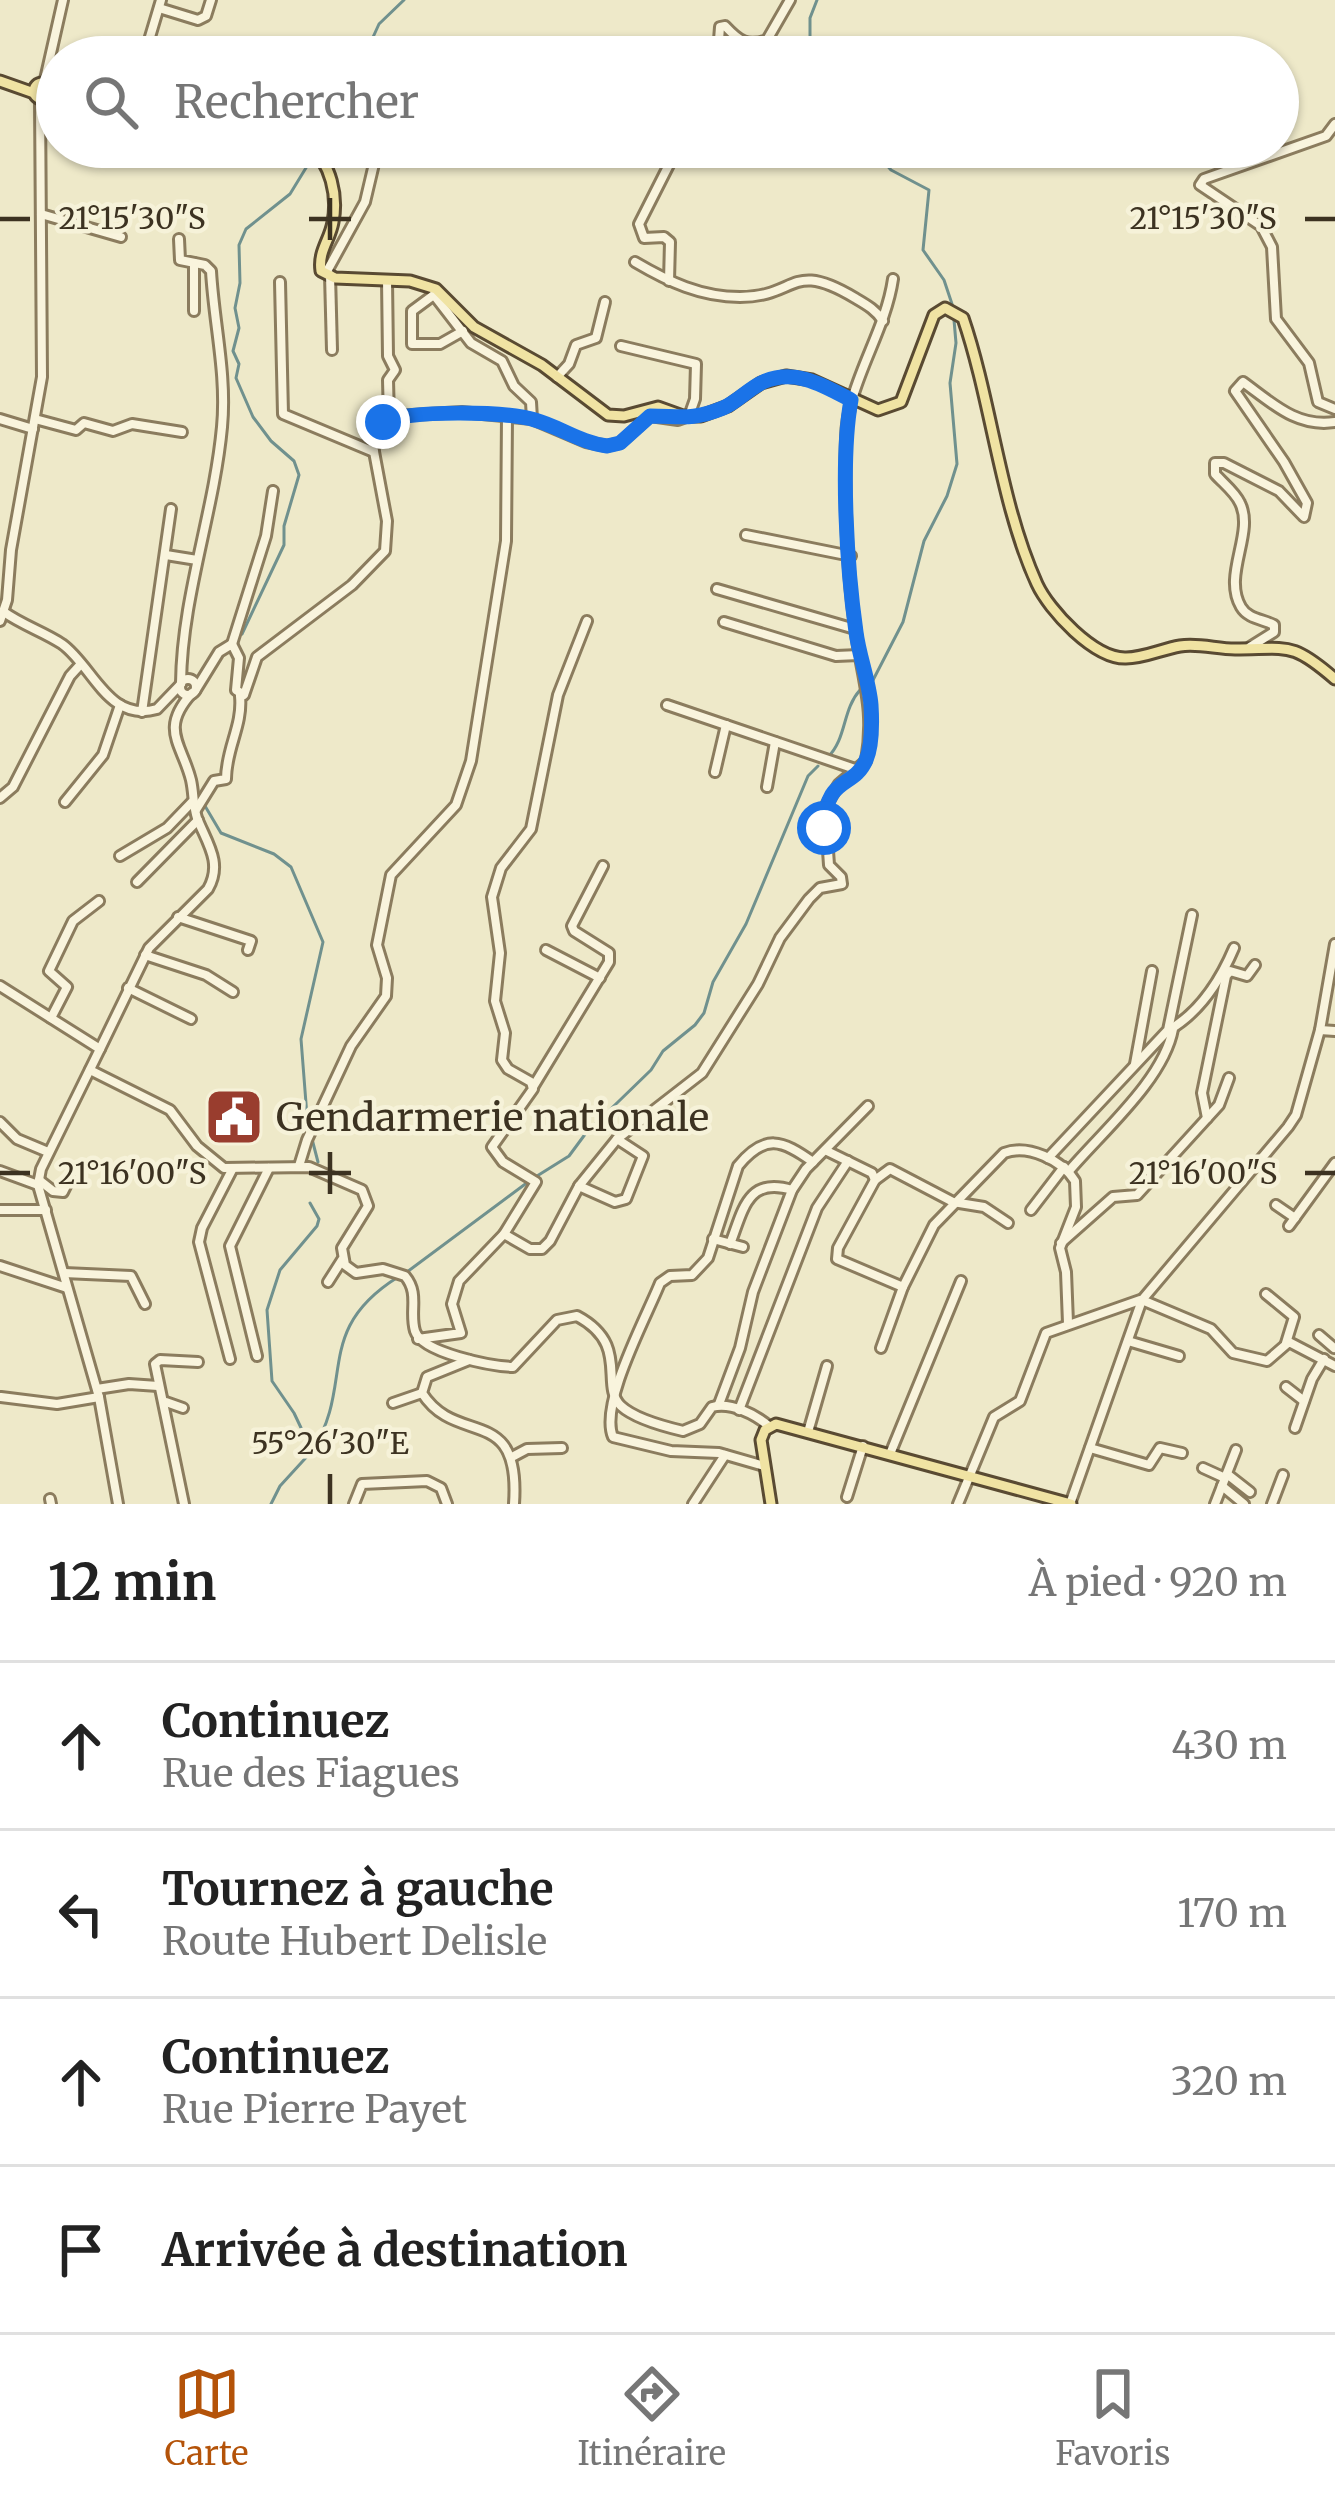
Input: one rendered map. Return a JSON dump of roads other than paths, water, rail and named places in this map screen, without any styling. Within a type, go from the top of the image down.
[{"type":"main road","points":[[0,81],[36,91]]},
{"type":"main road","points":[[326,168],[334,188],[333,223],[319,257],[321,271],[421,283],[474,327],[557,376],[608,415],[624,416],[658,406],[689,416],[728,406],[761,383],[786,376],[812,380],[878,410],[901,402],[934,315],[945,308],[963,318],[1020,536],[1038,586],[1055,614],[1090,644],[1119,658],[1189,645],[1295,649],[1335,679]]},
{"type":"main road","points":[[771,1504],[761,1440],[770,1426],[863,1446],[1070,1504]]},
{"type":"street","points":[[46,0],[62,2],[56,36]]},
{"type":"street","points":[[150,36],[160,4],[198,20],[206,16],[211,0]]},
{"type":"street","points":[[769,36],[790,0]]},
{"type":"street","points":[[1299,146],[1326,136],[1335,124]]},
{"type":"street","points":[[43,168],[42,377],[2,616],[65,646],[120,705],[142,712],[157,710],[204,673],[222,648],[232,644]]},
{"type":"street","points":[[332,350],[328,274],[364,202],[373,168]]},
{"type":"street","points":[[667,168],[639,224],[644,238],[664,237],[670,242],[669,281]]},
{"type":"street","points":[[1235,168],[1204,179],[1200,185],[1261,226],[1272,247],[1276,319],[1309,363],[1318,402],[1335,409]]},
{"type":"street","points":[[41,214],[121,237]]},
{"type":"street","points":[[118,1504],[98,1393],[38,1182],[145,955],[208,889],[215,871],[175,738],[185,687],[197,560],[215,484],[224,382],[211,271],[206,265],[180,260],[178,239]]},
{"type":"street","points":[[635,262],[707,294],[742,297],[801,280],[824,280],[875,310],[884,322]]},
{"type":"street","points":[[194,263],[194,311]]},
{"type":"street","points":[[504,1234],[522,1246],[542,1249],[550,1241],[579,1186],[616,1139],[702,1073],[758,984],[780,938],[809,899],[820,888],[842,884],[829,865],[825,807],[839,784],[866,761],[871,703],[855,628],[845,438],[851,400],[884,322],[893,279]]},
{"type":"street","points":[[387,280],[388,356],[395,370],[388,380],[389,419]]},
{"type":"street","points":[[280,282],[283,414],[374,452]]},
{"type":"street","points":[[463,331],[452,341],[412,344],[413,308],[435,292],[463,331],[471,343],[506,366],[514,386],[531,402],[532,418]]},
{"type":"street","points":[[557,376],[576,345],[596,338],[605,302]]},
{"type":"street","points":[[239,696],[247,692],[257,657],[352,585],[382,556],[387,521],[374,432],[389,419],[462,412],[532,418],[607,446],[620,443],[650,416],[679,420],[689,416],[695,399],[696,364],[622,346]]},
{"type":"street","points":[[1249,648],[1274,632],[1274,625],[1242,609],[1236,590],[1244,515],[1240,501],[1215,474],[1215,463],[1279,490],[1304,517],[1306,503],[1235,391],[1243,382],[1291,418],[1335,422]]},
{"type":"street","points":[[299,1166],[351,1046],[386,996],[387,978],[377,945],[391,875],[462,794],[506,542],[508,417]]},
{"type":"street","points":[[0,419],[76,430],[84,423],[112,431],[132,424],[182,432]]},
{"type":"street","points":[[232,644],[266,536],[273,491]]},
{"type":"street","points":[[142,712],[171,509]]},
{"type":"street","points":[[746,535],[851,556]]},
{"type":"street","points":[[0,546],[11,550]]},
{"type":"street","points":[[166,555],[197,560]]},
{"type":"street","points":[[717,589],[855,628]]},
{"type":"street","points":[[532,1089],[531,1082],[502,1060],[506,1033],[495,1001],[500,952],[492,897],[502,868],[531,829],[562,681],[587,621]]},
{"type":"street","points":[[724,622],[836,656],[860,655]]},
{"type":"street","points":[[137,883],[214,782],[226,778],[226,753],[242,716],[236,685],[238,652],[232,644]]},
{"type":"street","points":[[0,798],[13,787],[80,665]]},
{"type":"street","points":[[65,802],[103,755],[120,705]]},
{"type":"street","points":[[667,705],[858,770]]},
{"type":"street","points":[[715,772],[726,725]]},
{"type":"street","points":[[767,787],[775,742]]},
{"type":"street","points":[[121,856],[196,811]]},
{"type":"street","points":[[418,1339],[461,1333],[453,1295],[463,1274],[504,1234],[536,1182],[503,1162],[492,1144],[510,1125],[609,962],[609,953],[572,926],[603,866]]},
{"type":"street","points":[[51,1018],[68,987],[49,971],[73,921],[99,901]]},
{"type":"street","points":[[1031,1210],[1164,1063],[1192,915]]},
{"type":"street","points":[[178,917],[251,940],[248,950]]},
{"type":"street","points":[[1070,1504],[1142,1300],[1296,1114],[1319,1030],[1335,944]]},
{"type":"street","points":[[1048,1158],[1214,987],[1234,949]]},
{"type":"street","points":[[546,950],[600,979]]},
{"type":"street","points":[[145,955],[206,975],[233,992]]},
{"type":"street","points":[[1207,1118],[1202,1093],[1226,976],[1230,971],[1247,976],[1255,965]]},
{"type":"street","points":[[1134,1065],[1152,970]]},
{"type":"street","points":[[0,986],[100,1049]]},
{"type":"street","points":[[128,988],[191,1019]]},
{"type":"street","points":[[1319,1030],[1335,1031]]},
{"type":"street","points":[[90,1070],[170,1110],[206,1155],[232,1170],[299,1166],[323,1172],[367,1195],[366,1212],[342,1248],[343,1259],[356,1273],[394,1270],[412,1285],[418,1339]]},
{"type":"street","points":[[1060,1244],[1114,1197],[1137,1195],[1219,1106],[1229,1078]]},
{"type":"street","points":[[418,1339],[438,1350],[513,1367],[556,1320],[577,1316],[608,1345],[615,1393],[625,1409],[677,1430],[695,1428],[719,1404],[740,1348],[750,1300],[792,1190],[868,1106]]},
{"type":"street","points":[[0,1121],[17,1138],[49,1153]]},
{"type":"street","points":[[579,1186],[616,1202],[626,1199],[643,1156],[616,1139]]},
{"type":"street","points":[[764,1466],[725,1455],[666,1450],[613,1438],[609,1429],[615,1393],[660,1283],[670,1276],[695,1273],[708,1258],[738,1166],[760,1146],[788,1144],[813,1162]]},
{"type":"street","points":[[881,1348],[903,1287],[934,1225],[1004,1153],[1019,1150],[1048,1158],[1076,1181],[1077,1200],[1060,1244],[1068,1323]]},
{"type":"street","points":[[827,1151],[872,1173],[875,1180]]},
{"type":"street","points":[[739,1410],[818,1208],[848,1161]]},
{"type":"street","points":[[1276,1205],[1292,1222],[1335,1163]]},
{"type":"street","points":[[0,1171],[63,1192],[75,1168]]},
{"type":"street","points":[[257,1356],[230,1246],[269,1168]]},
{"type":"street","points":[[903,1287],[837,1258],[875,1180],[890,1169],[953,1202],[984,1207],[1008,1222]]},
{"type":"street","points":[[230,1359],[200,1242],[202,1228],[232,1170]]},
{"type":"street","points":[[730,1244],[748,1199],[769,1186],[792,1190]]},
{"type":"street","points":[[728,1192],[748,1199]]},
{"type":"street","points":[[0,1210],[46,1210]]},
{"type":"street","points":[[713,1239],[743,1247]]},
{"type":"street","points":[[328,1282],[343,1259]]},
{"type":"street","points":[[0,1266],[68,1288]]},
{"type":"street","points":[[64,1274],[124,1274],[135,1281],[145,1304]]},
{"type":"street","points":[[890,1454],[961,1281]]},
{"type":"street","points":[[958,1504],[994,1417],[1020,1401],[1042,1337],[1068,1323],[1142,1300],[1211,1329],[1229,1351],[1267,1361],[1286,1343],[1294,1317],[1266,1294]]},
{"type":"street","points":[[1295,1428],[1335,1347],[1319,1334]]},
{"type":"street","points":[[1128,1341],[1179,1356]]},
{"type":"street","points":[[1286,1343],[1329,1362]]},
{"type":"street","points":[[470,1359],[427,1377],[422,1393],[429,1405],[501,1441],[512,1457],[514,1504]]},
{"type":"street","points":[[184,1504],[165,1401],[158,1386],[158,1360],[198,1362]]},
{"type":"street","points":[[808,1432],[826,1366]]},
{"type":"street","points":[[2,1397],[57,1404],[98,1393],[158,1386]]},
{"type":"street","points":[[1286,1387],[1305,1401]]},
{"type":"street","points":[[393,1403],[422,1393]]},
{"type":"street","points":[[165,1401],[183,1408]]},
{"type":"street","points":[[719,1404],[770,1426]]},
{"type":"street","points":[[847,1497],[863,1446]]},
{"type":"street","points":[[512,1457],[527,1449],[562,1448]]},
{"type":"street","points":[[1090,1448],[1149,1465],[1160,1448],[1182,1453]]},
{"type":"street","points":[[1214,1504],[1236,1450]]},
{"type":"street","points":[[693,1504],[725,1455]]},
{"type":"street","points":[[1203,1468],[1250,1492]]},
{"type":"street","points":[[1272,1504],[1283,1475]]},
{"type":"street","points":[[1224,1479],[1244,1504]]},
{"type":"street","points":[[354,1504],[357,1490],[365,1483],[433,1482],[444,1492],[447,1504]]},
{"type":"waterway","points":[[374,36],[404,0]]},
{"type":"waterway","points":[[810,36],[817,0]]},
{"type":"waterway","points":[[242,634],[284,545],[284,526],[299,475],[294,461],[253,417],[236,378],[239,364],[233,351],[239,328],[235,308],[239,245],[246,229],[290,194],[306,168]]},
{"type":"waterway","points":[[889,168],[929,190],[923,250],[944,280],[952,304]]},
{"type":"waterway","points":[[871,684],[903,622],[924,541],[957,464],[950,383],[954,320]]},
{"type":"waterway","points":[[828,757],[860,690]]},
{"type":"waterway","points":[[537,1176],[569,1156],[651,1070],[663,1051],[704,1013],[713,982],[746,924],[808,776],[818,766]]},
{"type":"waterway","points":[[205,806],[221,833],[274,854],[291,867],[323,942],[301,1039],[308,1129]]},
{"type":"waterway","points":[[312,1139],[318,1162]]},
{"type":"waterway","points":[[407,1272],[528,1182]]},
{"type":"waterway","points":[[271,1504],[280,1486],[312,1451],[272,1381],[267,1310],[280,1270],[317,1226],[319,1219],[310,1203]]},
{"type":"waterway","points":[[312,1451],[325,1426],[339,1359],[354,1317],[398,1277]]},
{"type":"place","name":"Gendarmerie nationale","points":[[234,1117]]}]
